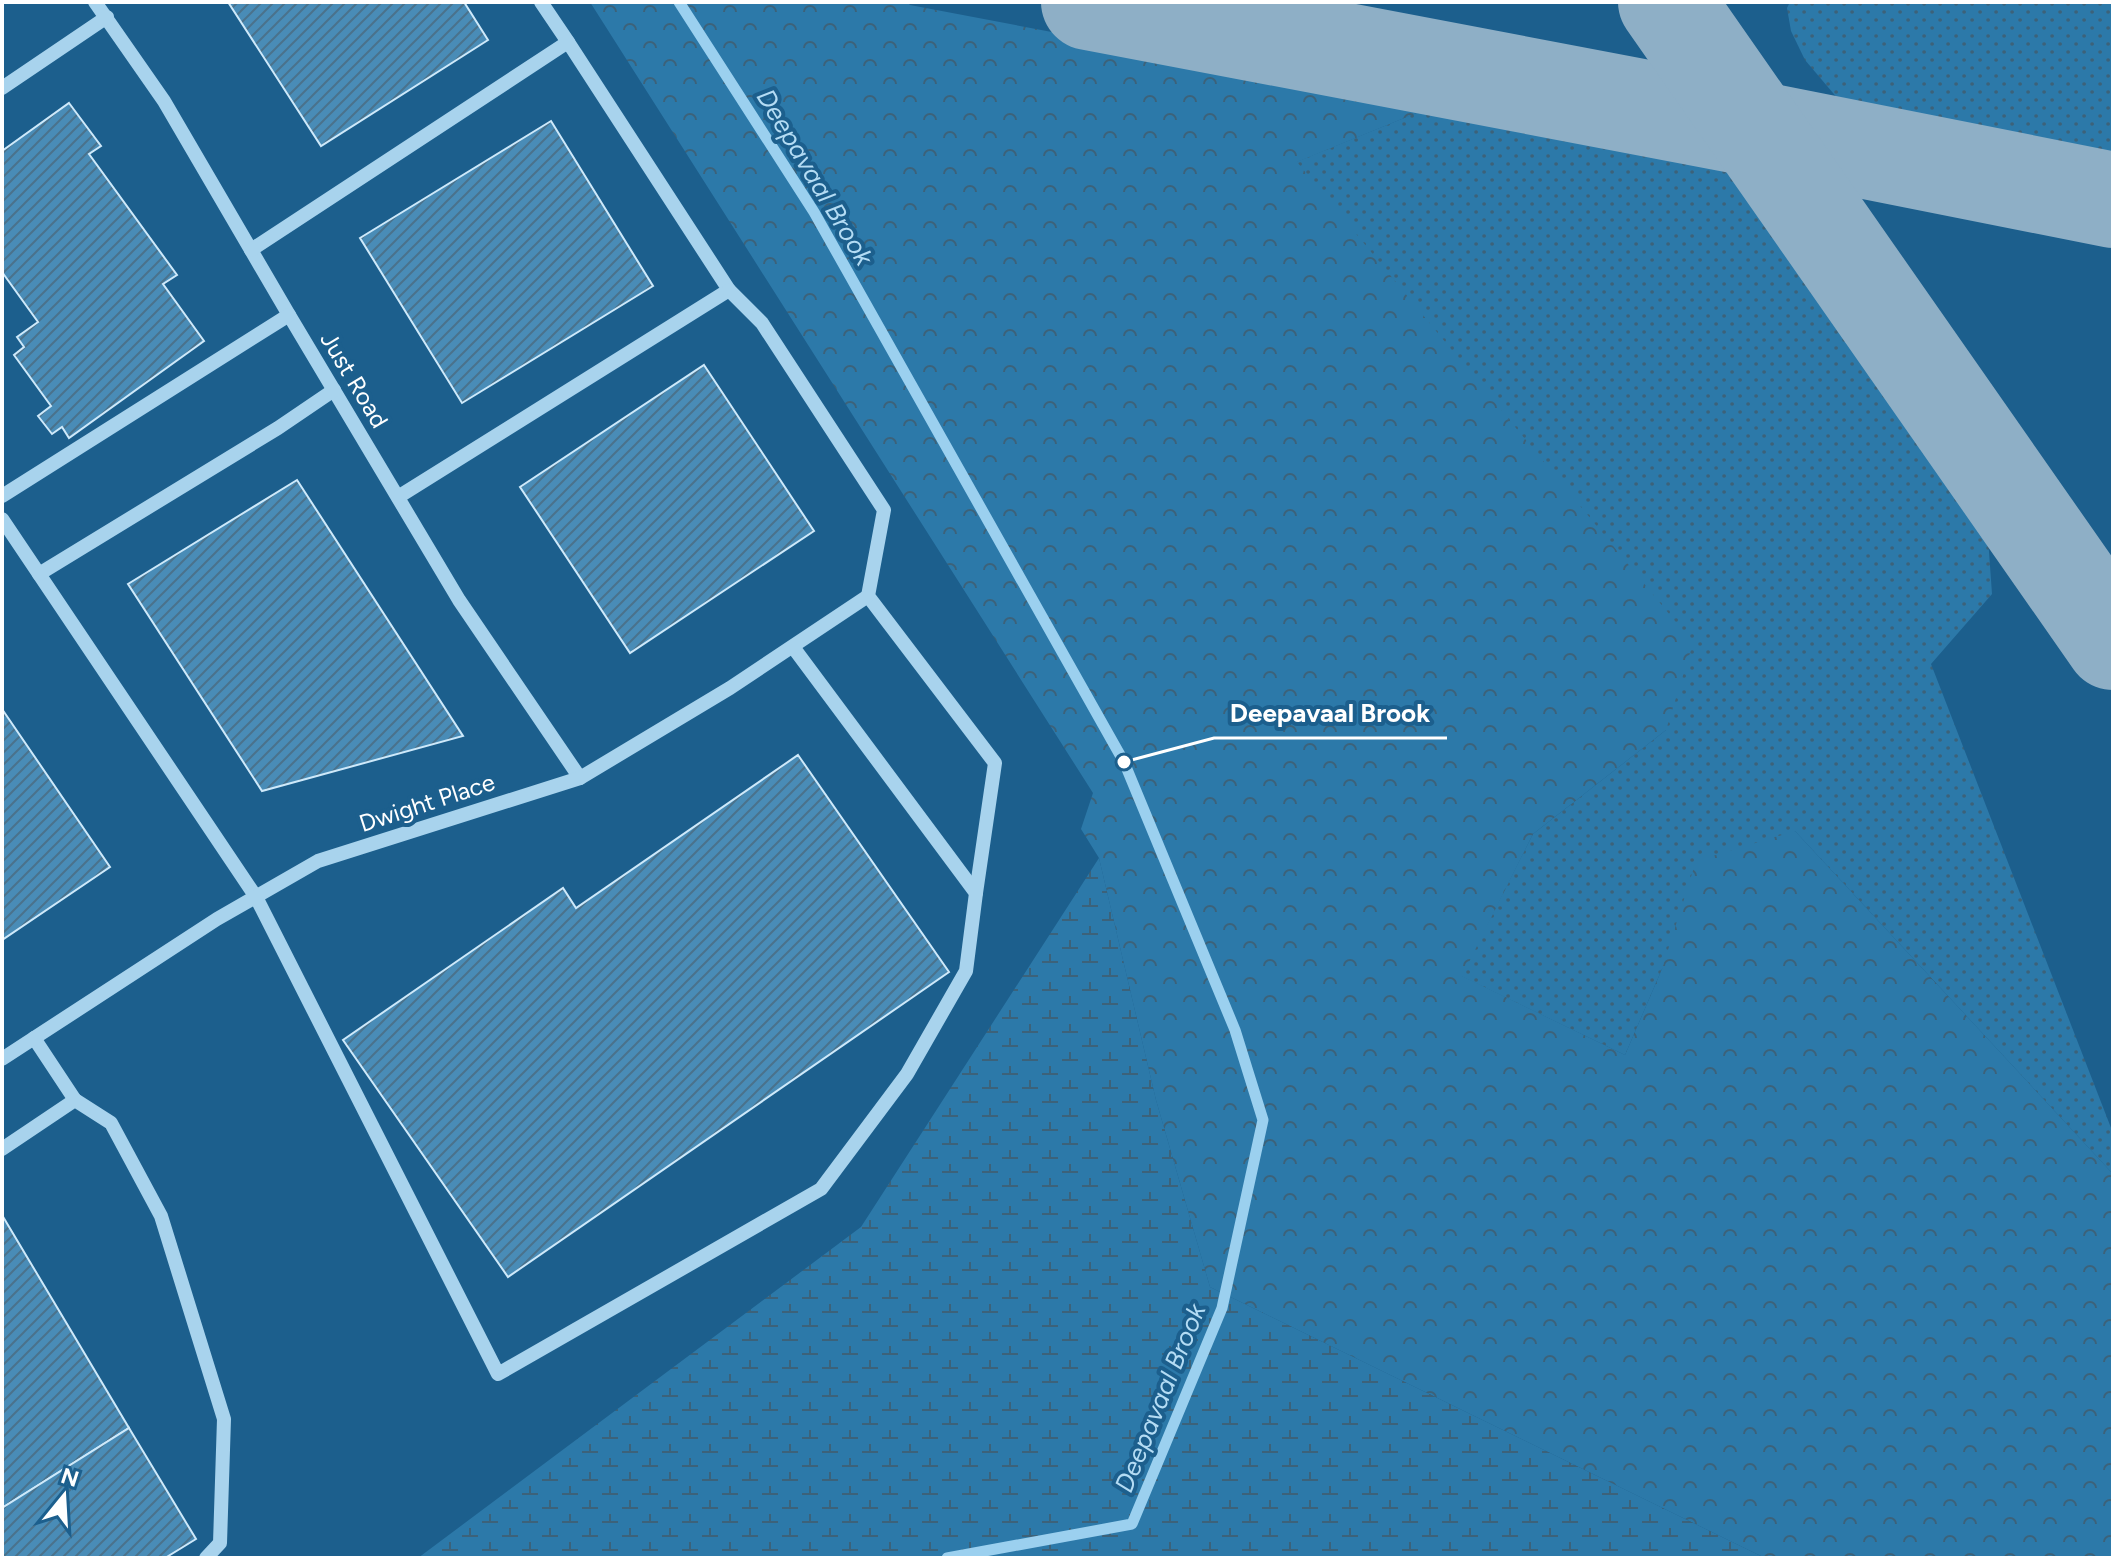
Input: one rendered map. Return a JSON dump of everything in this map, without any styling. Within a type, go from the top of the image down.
[{"type":"street","name":"Just Road","points":[[95,2],[164,101],[459,600],[580,778]]},
{"type":"street","points":[[2,519],[256,897],[498,1374],[821,1189],[907,1074],[966,971],[995,763],[868,596],[884,510],[762,323],[729,290],[541,2]]},
{"type":"street","points":[[2,88],[107,17]]},
{"type":"street","points":[[251,250],[568,42]]},
{"type":"street","points":[[398,497],[729,290]]},
{"type":"street","points":[[2,496],[289,315]]},
{"type":"street","points":[[39,574],[278,428],[334,390]]},
{"type":"street","name":"Dwight Place","points":[[2,1059],[217,919],[318,861],[580,778],[730,688],[868,596]]},
{"type":"street","points":[[793,647],[976,893]]},
{"type":"street","points":[[34,1038],[75,1100],[111,1123],[161,1216],[224,1419],[220,1543],[206,1558]]},
{"type":"street","points":[[2,1149],[75,1100]]},
{"type":"green space","points":[[590,2],[907,2],[1436,105],[1297,162],[1693,643],[1666,730],[1533,834],[1462,976],[1625,1055],[1662,969],[1696,861],[1795,831],[2113,1174],[2113,1558],[1765,1558],[1210,1287],[1156,1100],[1099,858],[1081,829],[1093,793]]},
{"type":"green space","points":[[1790,2],[2113,2],[2113,168],[1906,129],[1850,113],[1805,60],[1791,31],[1787,8]]},
{"type":"green space","points":[[1436,105],[1659,146],[1731,166],[1988,538],[1992,594],[1931,664],[2113,1133],[2113,1174],[1795,831],[1662,969],[1625,1055],[1461,976],[1533,834],[1666,730],[1296,162]]},
{"type":"green space","points":[[1099,858],[1156,1100],[1210,1287],[1765,1558],[418,1558],[861,1227]]},
{"type":"building","points":[[228,2],[464,2],[488,40],[321,146]]},
{"type":"building","points":[[69,103],[101,146],[89,154],[177,275],[163,284],[204,341],[69,438],[62,427],[52,434],[38,416],[51,406],[14,355],[24,347],[17,337],[38,322],[2,272],[2,151]]},
{"type":"building","points":[[551,121],[653,286],[462,403],[360,238]]},
{"type":"building","points":[[704,365],[814,531],[630,653],[520,487]]},
{"type":"building","points":[[297,480],[463,736],[262,791],[128,584]]},
{"type":"building","points":[[2,709],[110,867],[2,940]]},
{"type":"building","points":[[798,755],[949,972],[508,1277],[343,1040],[563,888],[576,908]]},
{"type":"building","points":[[2,1215],[129,1428],[2,1508]]},
{"type":"building","points":[[129,1428],[196,1539],[165,1558],[2,1558],[2,1508]]},
{"type":"waterway","name":"Deepavaal Brook","points":[[679,2],[814,212],[1124,762],[1235,1030],[1263,1120],[1222,1308],[1132,1524],[947,1558]]},
{"type":"taxiway","points":[[1089,2],[2113,200]]},
{"type":"taxiway","points":[[1666,2],[2113,642]]},
{"type":"place","name":"Deepavaal Brook","points":[[1124,762]]}]
